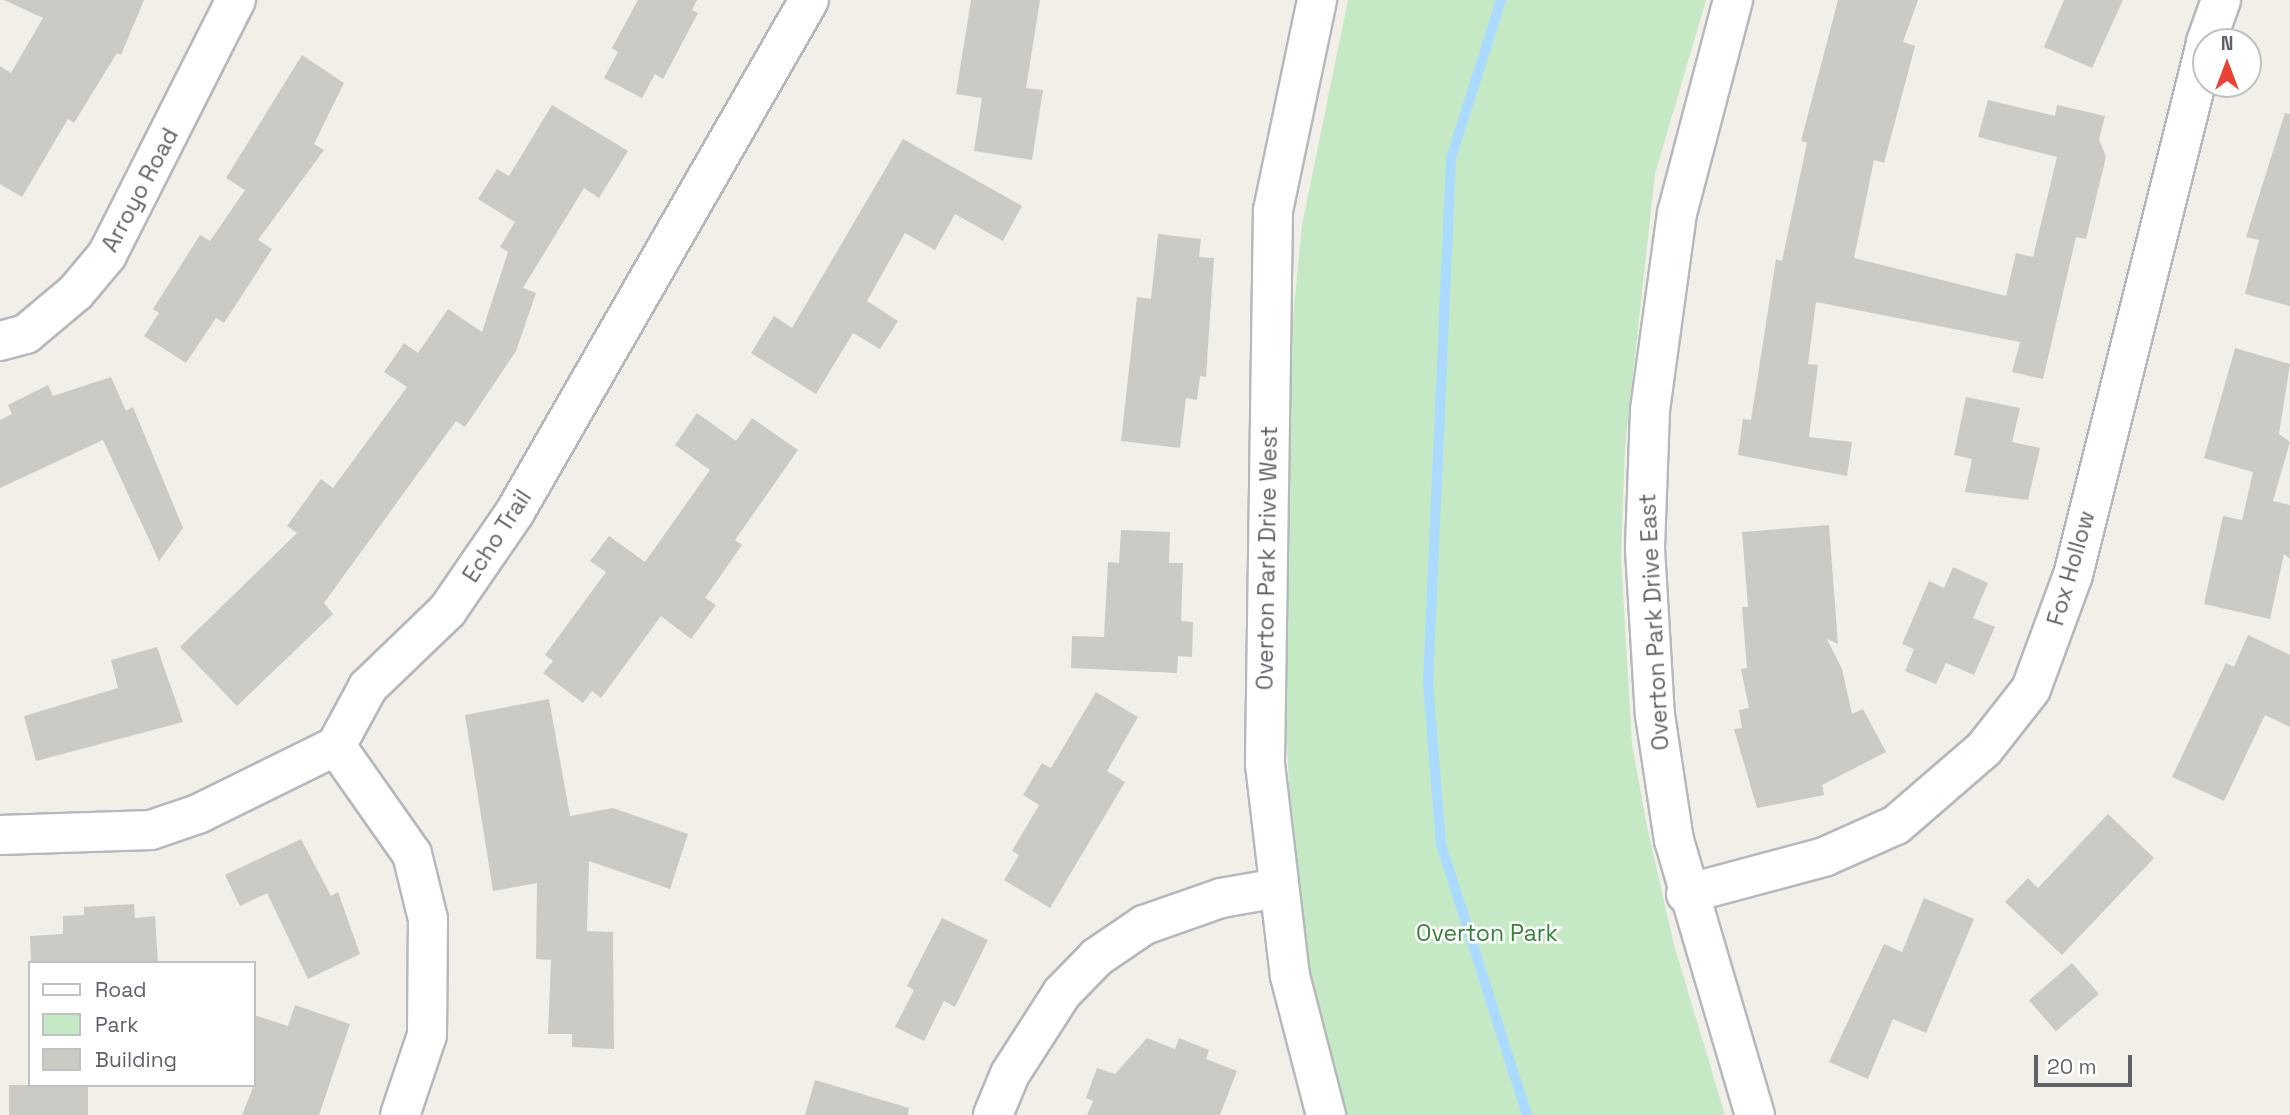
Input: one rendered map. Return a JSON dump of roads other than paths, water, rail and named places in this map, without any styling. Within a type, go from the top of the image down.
[{"type":"street","name":"Arroyo Road","points":[[0,341],[26,334],[76,292],[107,254],[236,0]]},
{"type":"street","name":"Echo Trail","points":[[336,746],[369,687],[447,611],[515,512],[809,0]]},
{"type":"street","name":"Overton Park Drive West","points":[[1317,0],[1273,210],[1265,764],[1290,976],[1326,1115]]},
{"type":"street","name":"Overton Park Drive East","points":[[1733,0],[1686,164],[1648,452],[1645,549],[1656,715],[1686,894],[1755,1115]]},
{"type":"street","name":"Fox Hollow","points":[[2211,28],[2221,0]]},
{"type":"street","name":"Fox Hollow","points":[[1686,894],[1824,857],[1896,825],[1984,749],[2031,689],[2073,575],[2192,98]]},
{"type":"street","points":[[0,835],[151,830],[198,814],[336,746],[412,854],[428,919],[427,1035],[400,1115]]},
{"type":"street","points":[[993,1115],[1010,1074],[1062,993],[1097,957],[1144,925],[1221,898],[1278,888]]},
{"type":"waterway","points":[[1501,0],[1451,159],[1428,683],[1441,844],[1527,1115]]},
{"type":"park label","name":"Overton Park","points":[[1487,933]]}]
